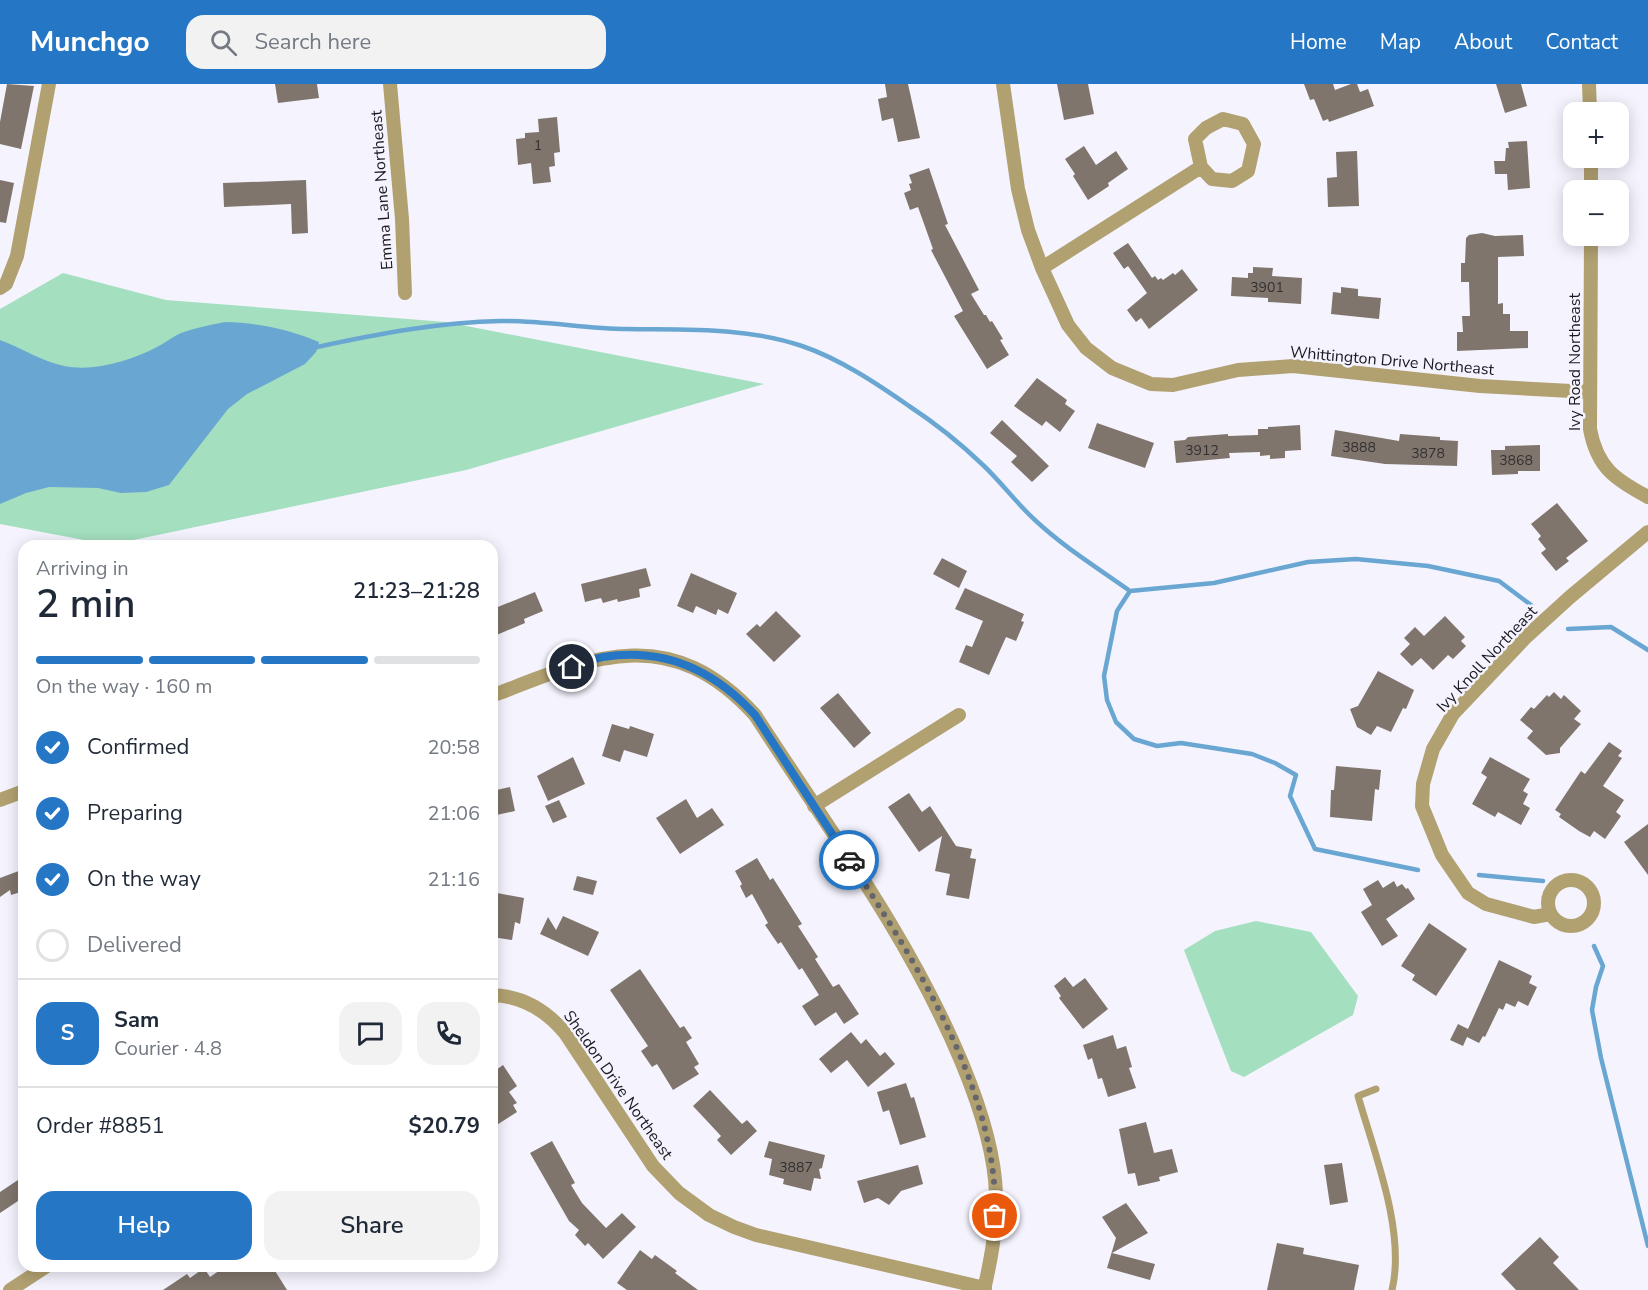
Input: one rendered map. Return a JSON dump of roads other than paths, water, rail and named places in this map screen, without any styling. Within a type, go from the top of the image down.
[{"type":"street","points":[[0,288],[6,284],[17,256],[49,84]]},
{"type":"street","name":"Emma Lane Northeast","points":[[390,84],[401,208],[405,293]]},
{"type":"street","name":"Whittington Drive Northeast","points":[[1003,84],[1018,189],[1028,230],[1042,268],[1068,325],[1086,348],[1112,368],[1151,384],[1173,385],[1238,370],[1293,366],[1480,386],[1590,392]]},
{"type":"street","points":[[1589,84],[1590,102]]},
{"type":"street","points":[[1223,119],[1243,124],[1254,144],[1248,171],[1232,182],[1212,179],[1201,167],[1195,139],[1206,128],[1223,119]]},
{"type":"street","points":[[1042,268],[1201,167]]},
{"type":"street","name":"Ivy Road Northeast","points":[[1591,246],[1590,429],[1593,444],[1601,462],[1615,478],[1648,497]]},
{"type":"street","name":"Ivy Knoll Northeast","points":[[1550,914],[1534,917],[1486,904],[1468,893],[1442,855],[1422,806],[1423,784],[1434,748],[1453,714],[1535,629],[1648,532]]},
{"type":"street","points":[[498,694],[551,672],[601,657],[632,654],[664,658],[694,668],[720,682],[755,715],[916,966],[946,1025],[973,1090],[988,1143],[996,1194],[994,1239],[985,1289]]},
{"type":"street","points":[[814,806],[959,715]]},
{"type":"street","points":[[0,800],[18,793]]},
{"type":"street","name":"Sheldon Drive Northeast","points":[[498,995],[523,1000],[541,1009],[555,1020],[653,1166],[679,1193],[709,1215],[756,1235],[985,1289]]},
{"type":"street","points":[[10,1290],[38,1272]]},
{"type":"lane","points":[[1376,1089],[1358,1096],[1386,1185],[1395,1249],[1395,1276],[1392,1290]]},
{"type":"water","points":[[225,322],[273,327],[319,342],[316,352],[305,364],[247,394],[228,409],[169,485],[146,492],[121,493],[98,488],[49,487],[26,493],[0,504],[0,340],[56,364],[87,368],[124,361],[157,347],[181,333]]},
{"type":"waterway","points":[[312,350],[340,342],[409,330],[501,321],[611,329],[694,330],[759,335],[816,351],[857,372],[928,419],[983,465],[1022,508],[1047,531],[1130,591],[1214,583],[1308,562],[1356,559],[1428,566],[1499,581],[1531,605]]},
{"type":"waterway","points":[[1130,591],[1117,611],[1104,676],[1107,700],[1116,722],[1134,739],[1157,746],[1181,743],[1252,754],[1275,763],[1296,775],[1290,796],[1315,849],[1418,870]]},
{"type":"waterway","points":[[1568,629],[1611,627],[1648,650]]},
{"type":"waterway","points":[[1479,875],[1543,881]]},
{"type":"waterway","points":[[1594,946],[1603,966],[1592,1010],[1601,1058],[1648,1246]]}]
